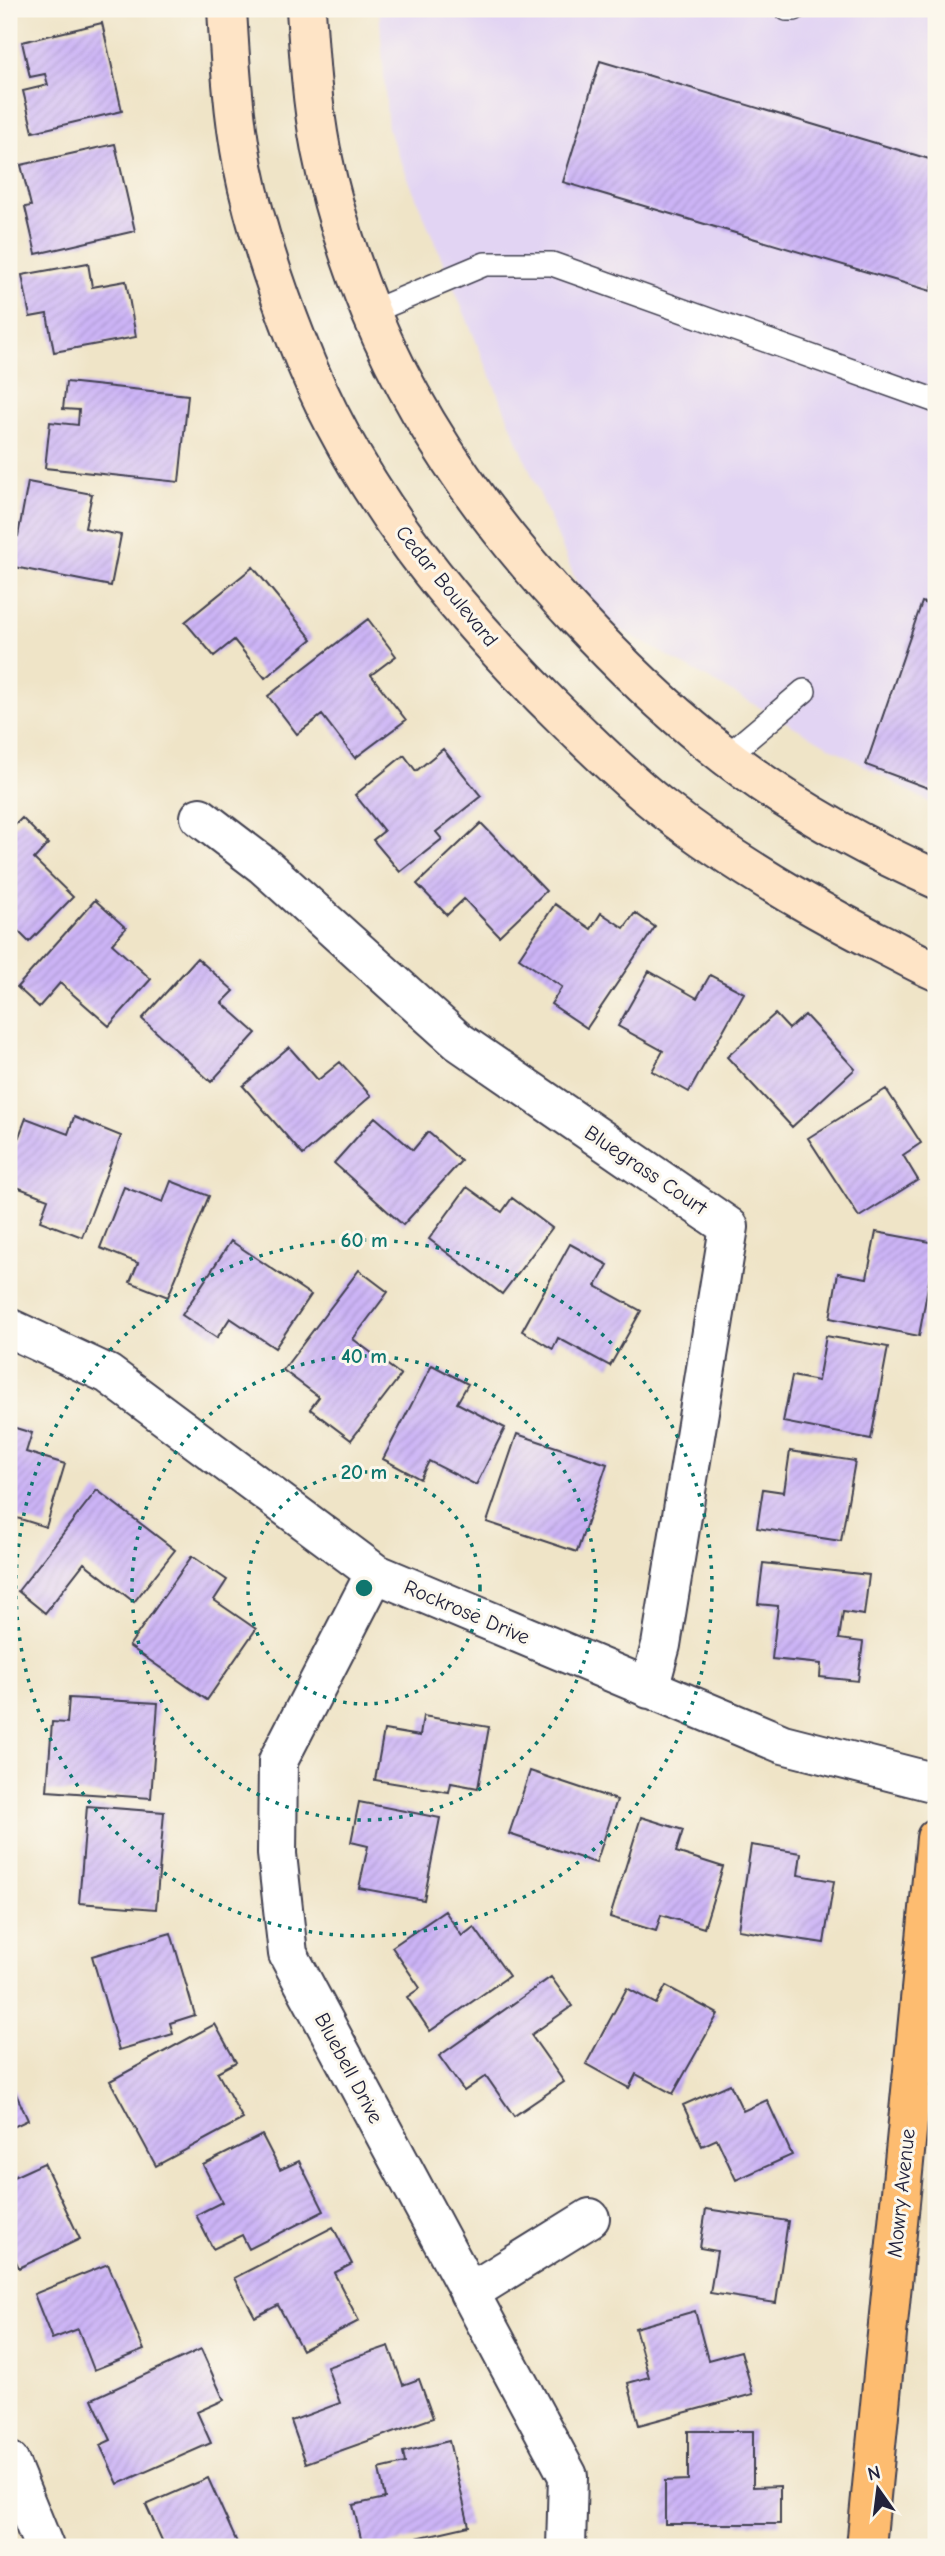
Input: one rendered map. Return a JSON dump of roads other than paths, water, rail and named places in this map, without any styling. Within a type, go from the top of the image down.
[{"type":"main road","name":"Cedar Boulevard","points":[[227,9],[232,85],[243,166],[265,252],[293,331],[334,422],[378,498],[427,567],[486,637],[544,699],[658,805],[716,847],[780,888],[936,971]]},
{"type":"main road","points":[[306,9],[311,76],[321,150],[341,229],[371,312],[405,386],[445,456],[490,519],[545,585],[601,643],[708,743],[821,820],[884,856],[936,878]]},
{"type":"main road","name":"Mowry Avenue","points":[[866,2547],[936,1838]]},
{"type":"street","name":"Bluegrass Court","points":[[200,817],[262,865],[458,1041],[729,1227],[661,1645],[649,1689]]},
{"type":"street","name":"Rockrose Drive","points":[[9,1328],[108,1374],[375,1573],[783,1744],[936,1783]]},
{"type":"street","name":"Bluebell Drive","points":[[375,1573],[278,1761],[277,1854],[288,1954],[568,2476],[566,2547]]},
{"type":"street","points":[[469,2293],[590,2218]]},
{"type":"street","points":[[9,2461],[44,2547]]},
{"type":"lane","points":[[787,9],[793,9]]},
{"type":"lane","points":[[371,312],[485,264],[552,264],[936,401]]},
{"type":"lane","points":[[727,756],[804,691]]}]
